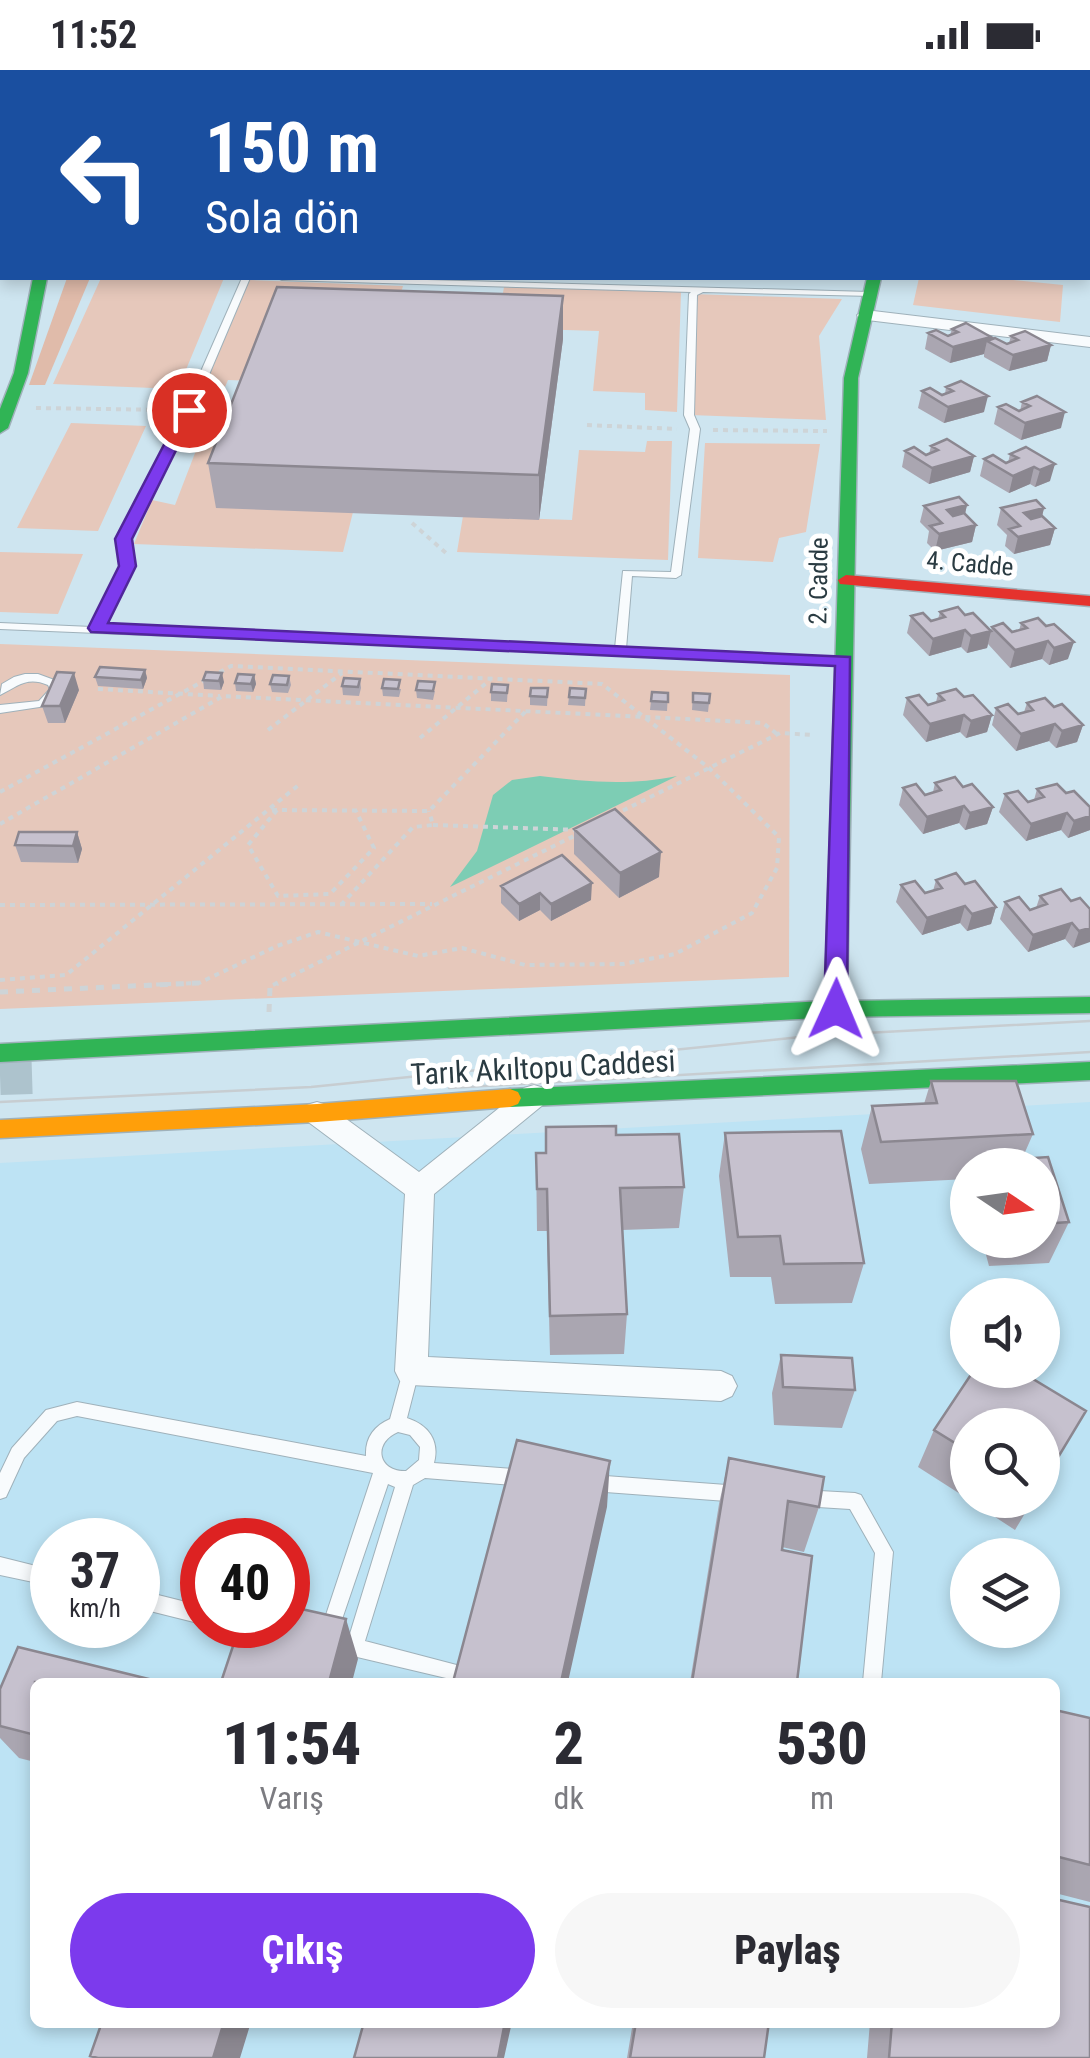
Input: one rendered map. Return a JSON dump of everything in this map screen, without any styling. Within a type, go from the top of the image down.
[{"type":"main road","points":[[3,408],[21,373],[38,280]]},
{"type":"main road","points":[[0,354],[38,280]]},
{"type":"main road","name":"2. Cadde","points":[[836,1009],[852,378],[869,295]]},
{"type":"main road","name":"4. Cadde","points":[[846,580],[1090,601]]},
{"type":"main road","name":"Tarık Akıltopu Caddesi","points":[[0,1053],[836,1009],[1090,1004]]},
{"type":"main road","points":[[484,1051],[589,1041],[740,1014]]},
{"type":"main road","points":[[32,1074],[112,1071]]},
{"type":"main road","name":"Tarık Akıltopu Caddesi","points":[[0,1129],[317,1114],[534,1096],[1090,1071]]},
{"type":"street","points":[[869,295],[1090,342]]},
{"type":"street","points":[[534,1096],[420,1188],[411,1371],[721,1386]]},
{"type":"street","points":[[317,1114],[420,1188]]},
{"type":"lane","points":[[97,628],[127,566],[124,539],[189,410],[245,280]]},
{"type":"lane","points":[[345,280],[869,295]]},
{"type":"lane","points":[[468,297],[472,284]]},
{"type":"lane","points":[[620,651],[627,574],[676,576],[695,430],[690,415],[693,294],[700,290]]},
{"type":"lane","points":[[0,626],[844,661]]},
{"type":"lane","points":[[0,692],[9,682],[31,676],[53,683],[56,690],[42,704],[0,709]]},
{"type":"lane","points":[[396,1425],[411,1371]]},
{"type":"lane","points":[[0,1491],[18,1452],[52,1415],[77,1409],[379,1469]]},
{"type":"lane","points":[[355,1646],[414,1474],[430,1454],[427,1438],[414,1427],[396,1425],[380,1434],[372,1449],[379,1469],[388,1477],[414,1474],[561,1481],[759,1495]]},
{"type":"lane","points":[[379,1469],[317,1640],[462,1674]]},
{"type":"lane","points":[[778,1496],[856,1501],[884,1552],[872,1678]]},
{"type":"lane","points":[[0,1566],[30,1573]]},
{"type":"path","points":[[3,408],[236,410]]},
{"type":"path","points":[[587,425],[850,431]]},
{"type":"path","points":[[412,522],[446,554]]},
{"type":"path","points":[[0,792],[232,666],[602,684],[709,768],[779,837],[777,868],[752,913],[675,954],[623,964],[525,965],[462,948],[418,956],[318,932],[199,983],[0,992]]},
{"type":"path","points":[[268,730],[344,671]]},
{"type":"path","points":[[420,738],[492,678]]},
{"type":"path","points":[[98,689],[764,723],[777,734]]},
{"type":"path","points":[[0,824],[223,696]]},
{"type":"path","points":[[269,810],[429,811],[526,711]]},
{"type":"path","points":[[603,821],[777,734],[842,737]]},
{"type":"path","points":[[0,980],[66,975],[302,783]]},
{"type":"path","points":[[277,810],[248,845],[278,896],[330,894],[374,848],[356,811]]},
{"type":"path","points":[[411,811],[413,827]]},
{"type":"path","points":[[429,811],[433,826]]},
{"type":"path","points":[[267,1040],[270,987],[585,830],[413,827],[341,904]]},
{"type":"path","points":[[0,905],[436,904]]},
{"type":"shaded area","points":[[66,280],[89,280],[45,385],[29,385]]},
{"type":"shaded area","points":[[100,280],[223,280],[178,389],[53,384]]},
{"type":"shaded area","points":[[249,280],[403,286],[389,332],[259,381],[228,380],[222,394],[200,393]]},
{"type":"shaded area","points":[[919,280],[1013,280],[1063,285],[1060,322],[913,305]]},
{"type":"shaded area","points":[[504,287],[681,292],[677,412],[645,410],[645,393],[593,391],[599,331],[497,328]]},
{"type":"shaded area","points":[[693,294],[842,299],[819,336],[826,420],[690,415]]},
{"type":"shaded area","points":[[71,423],[146,426],[98,531],[17,528]]},
{"type":"shaded area","points":[[202,435],[242,437],[216,506],[353,512],[343,552],[134,544],[152,500],[175,505]]},
{"type":"shaded area","points":[[647,441],[672,441],[668,560],[457,552],[463,516],[572,520],[579,450],[645,452]]},
{"type":"shaded area","points":[[705,443],[820,444],[806,532],[779,538],[773,562],[698,558]]},
{"type":"shaded area","points":[[0,552],[83,554],[58,614],[0,612]]},
{"type":"shaded area","points":[[0,644],[790,675],[789,977],[0,1009]]},
{"type":"shaded area","points":[[540,776],[608,782],[677,776],[450,887],[477,851],[493,795],[512,780]]},
{"type":"shaded area","points":[[1090,1102],[1090,2058],[0,2058],[0,1163]]},
{"type":"building","points":[[277,287],[563,296],[539,475],[208,463]]},
{"type":"building","points":[[966,323],[991,337],[953,347],[928,333],[936,330],[948,336],[958,332],[952,329]]},
{"type":"building","points":[[1025,331],[1051,345],[1013,355],[987,341],[995,338],[1007,344],[1018,340],[1011,336]]},
{"type":"building","points":[[961,381],[988,396],[948,407],[922,391],[930,388],[942,395],[953,391],[946,387]]},
{"type":"building","points":[[1037,396],[1065,412],[1025,423],[998,407],[1006,404],[1019,411],[1030,406],[1022,402]]},
{"type":"building","points":[[947,439],[974,456],[932,468],[905,451],[914,447],[926,455],[938,450],[931,446]]},
{"type":"building","points":[[1026,447],[1055,464],[1013,476],[984,459],[993,455],[1006,463],[1018,458],[1010,454]]},
{"type":"building","points":[[959,497],[967,505],[947,510],[953,516],[964,513],[976,525],[939,534],[930,526],[942,523],[924,506]]},
{"type":"building","points":[[1036,500],[1044,508],[1024,513],[1031,519],[1042,516],[1055,528],[1018,537],[1009,529],[1020,526],[1001,508]]},
{"type":"building","points":[[958,607],[965,615],[973,613],[991,631],[971,636],[965,630],[933,639],[911,616],[923,613],[931,621],[945,617],[940,612]]},
{"type":"building","points":[[1038,618],[1046,626],[1054,624],[1074,642],[1054,648],[1048,641],[1015,650],[992,627],[1003,623],[1012,632],[1027,628],[1021,623]]},
{"type":"building","points":[[100,667],[145,670],[141,680],[95,677]]},
{"type":"building","points":[[57,672],[74,673],[60,706],[42,706]]},
{"type":"building","points":[[206,672],[222,673],[219,681],[203,680]]},
{"type":"building","points":[[238,674],[254,675],[251,684],[235,683]]},
{"type":"building","points":[[273,675],[289,676],[287,685],[270,684]]},
{"type":"building","points":[[344,678],[360,679],[358,687],[342,686]]},
{"type":"building","points":[[384,679],[400,680],[398,689],[382,688]]},
{"type":"building","points":[[418,681],[435,682],[433,691],[416,690]]},
{"type":"building","points":[[492,684],[508,685],[507,693],[491,692]]},
{"type":"building","points":[[531,688],[548,688],[547,697],[530,696]]},
{"type":"building","points":[[570,688],[586,689],[585,698],[569,697]]},
{"type":"building","points":[[956,689],[964,697],[973,695],[992,715],[971,721],[964,715],[930,724],[907,698],[919,695],[928,705],[944,700],[938,694]]},
{"type":"building","points":[[652,692],[668,693],[668,702],[651,701]]},
{"type":"building","points":[[693,693],[710,694],[709,703],[693,702]]},
{"type":"building","points":[[1045,698],[1054,707],[1062,704],[1083,725],[1062,731],[1055,724],[1021,734],[996,708],[1008,704],[1018,714],[1033,710],[1027,703]]},
{"type":"building","points":[[955,777],[963,787],[972,784],[993,807],[970,813],[964,806],[927,817],[903,788],[916,784],[925,795],[941,790],[935,783]]},
{"type":"building","points":[[1057,784],[1066,793],[1074,791],[1090,807],[1090,816],[1074,821],[1067,813],[1031,824],[1005,794],[1018,791],[1028,802],[1044,797],[1037,789]]},
{"type":"building","points":[[615,809],[661,852],[620,873],[574,829]]},
{"type":"building","points":[[19,832],[77,832],[73,846],[15,845]]},
{"type":"building","points":[[562,855],[592,883],[551,904],[540,893],[519,904],[501,886]]},
{"type":"building","points":[[956,873],[965,884],[975,881],[996,907],[972,914],[965,906],[927,918],[901,885],[915,881],[925,893],[942,888],[936,880]]},
{"type":"building","points":[[1061,889],[1071,901],[1080,898],[1090,909],[1090,928],[1079,931],[1072,923],[1033,935],[1005,902],[1019,897],[1030,910],[1047,904],[1040,896]]},
{"type":"building","points":[[931,1081],[1016,1081],[1033,1134],[881,1142],[872,1106],[937,1103]]},
{"type":"building","points":[[616,1126],[616,1135],[679,1134],[684,1187],[620,1188],[627,1314],[550,1316],[547,1189],[537,1189],[536,1153],[546,1153],[546,1127]]},
{"type":"building","points":[[841,1131],[864,1263],[784,1264],[780,1236],[738,1237],[725,1133]]},
{"type":"building","points":[[1060,1194],[1069,1222],[1060,1223]]},
{"type":"building","points":[[781,1355],[852,1358],[855,1390],[783,1387]]},
{"type":"building","points":[[962,1388],[1048,1388],[1086,1411],[1060,1454],[1060,1408],[950,1408],[950,1440],[934,1430]]},
{"type":"building","points":[[517,1440],[610,1461],[562,1678],[454,1678]]},
{"type":"building","points":[[729,1458],[824,1477],[819,1507],[788,1501],[782,1550],[812,1556],[797,1678],[693,1678]]},
{"type":"building","points":[[310,1611],[346,1619],[330,1678],[222,1678],[232,1648],[310,1648]]},
{"type":"building","points":[[18,1647],[145,1678],[30,1678],[30,1734],[0,1726],[0,1689]]},
{"type":"building","points":[[1060,1711],[1090,1718],[1090,1865],[1060,1857]]},
{"type":"building","points":[[1060,1900],[1090,1907],[1090,2058],[889,2058],[892,2028],[1060,2028]]},
{"type":"building","points":[[100,2028],[222,2028],[213,2058],[90,2056]]},
{"type":"building","points":[[362,2028],[504,2028],[498,2058],[354,2058]]},
{"type":"building","points":[[635,2028],[768,2028],[764,2058],[630,2058]]},
{"type":"tunnel","points":[[0,1075],[32,1074]]},
{"type":"tram line","points":[[0,1102],[311,1087],[810,1036],[1090,1021]]},
{"type":"tram line","points":[[449,1088],[1090,1052]]},
{"type":"traffic: fast","points":[[0,428],[21,373],[40,280]]},
{"type":"traffic: fast","points":[[836,1009],[851,378],[874,280]]},
{"type":"traffic: fast","points":[[0,1053],[836,1009],[1090,1005]]},
{"type":"traffic: fast","points":[[510,1098],[1090,1071]]},
{"type":"traffic: slow","points":[[0,1129],[317,1113],[510,1098]]},
{"type":"traffic: jam","points":[[846,580],[1090,601]]},
{"type":"route","points":[[189,410],[124,539],[127,566],[97,628],[844,661],[836,1009]]}]
